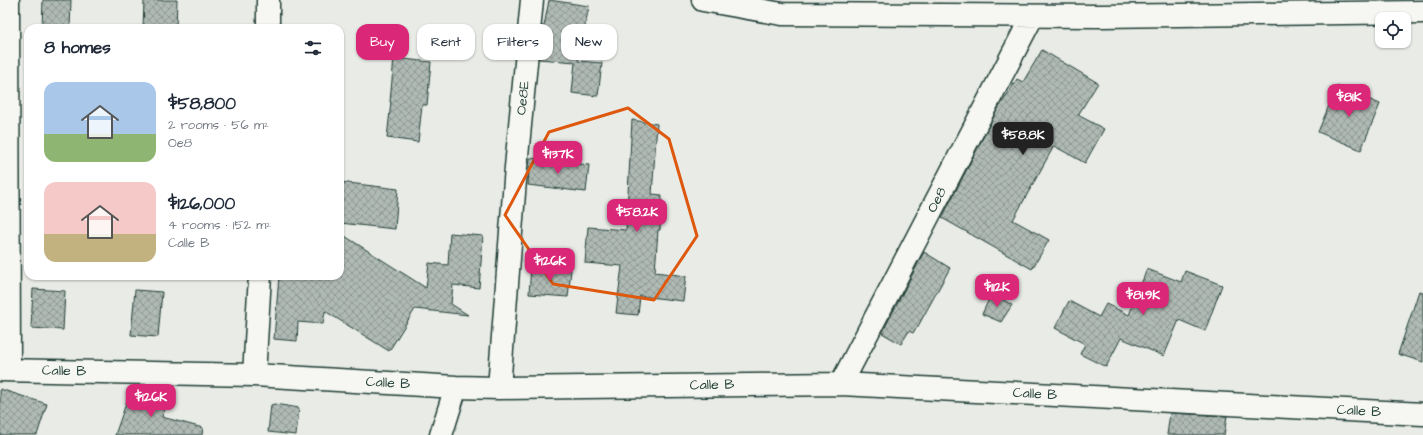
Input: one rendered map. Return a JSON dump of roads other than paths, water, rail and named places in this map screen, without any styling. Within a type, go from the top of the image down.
[{"type":"street","points":[[4,370],[8,0]]},
{"type":"street","points":[[268,0],[268,24]]},
{"type":"street","name":"Oe8E","points":[[499,388],[516,167],[532,0]]},
{"type":"street","points":[[703,0],[782,14],[1032,17],[1103,8],[1423,12]]},
{"type":"street","name":"Oe8","points":[[841,384],[1032,17]]},
{"type":"street","points":[[254,375],[260,280]]},
{"type":"street","name":"Calle B","points":[[4,370],[254,375],[456,387],[499,388],[841,384],[1423,414]]},
{"type":"street","points":[[441,435],[456,387]]}]
